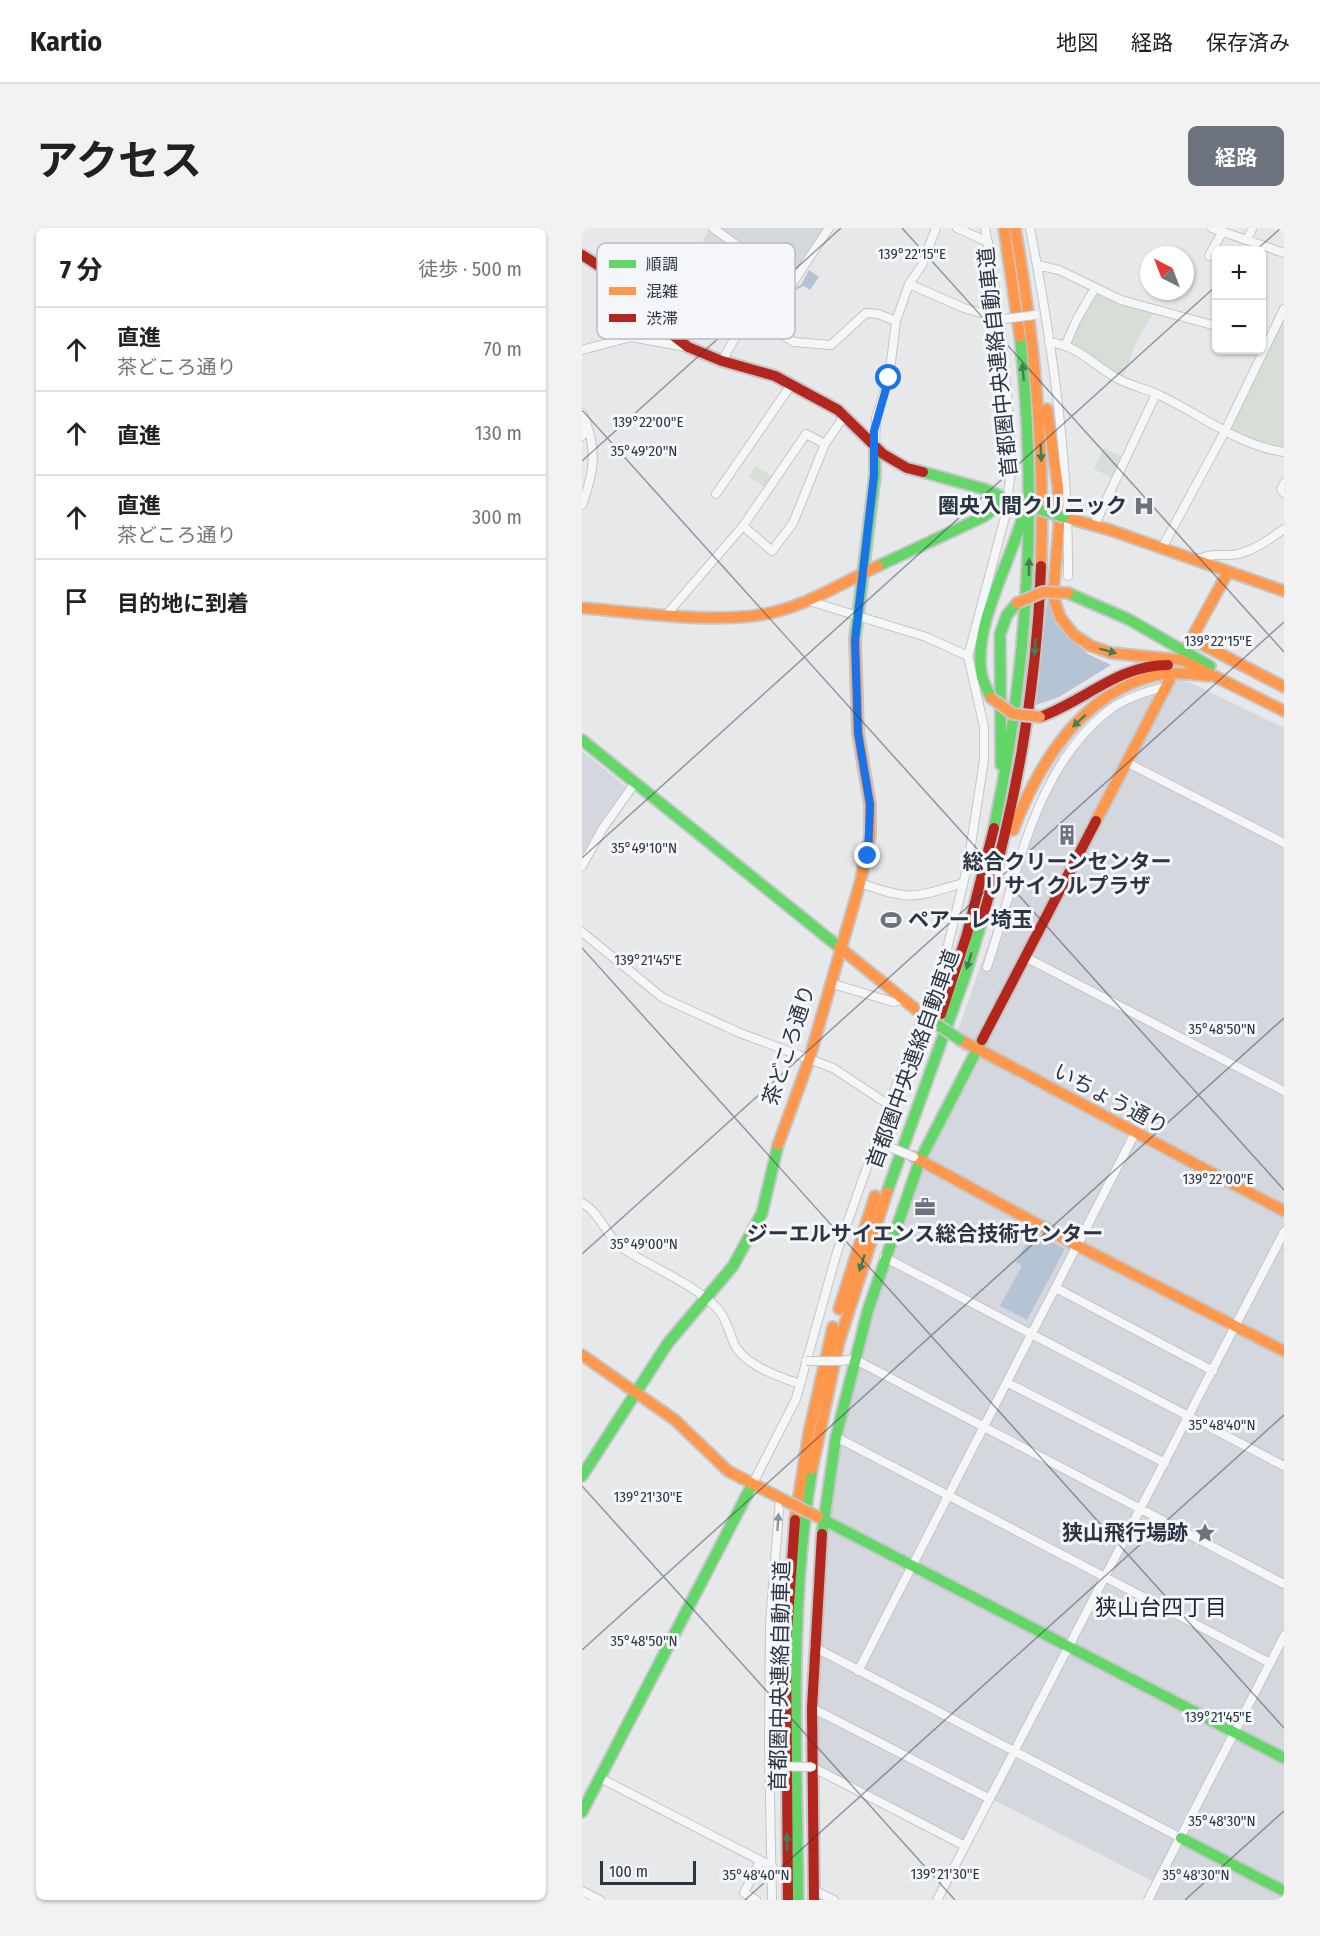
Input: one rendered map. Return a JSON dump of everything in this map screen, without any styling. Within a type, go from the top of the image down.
[{"type":"main road","name":"首都圏中央連絡自動車道","points":[[788,1900],[787,1610],[793,1535],[804,1460],[823,1365],[851,1264],[973,918],[997,823],[1019,703],[1029,584],[1030,469],[1015,289],[1004,228]]},
{"type":"main road","name":"首都圏中央連絡自動車道","points":[[798,1900],[797,1611],[813,1461],[838,1345],[861,1268],[977,938],[999,858],[1018,771],[1035,653],[1041,561],[1042,473],[1036,374],[1026,287],[1015,228]]},
{"type":"main road","points":[[582,255],[597,263]]},
{"type":"main road","points":[[1026,287],[1058,488],[1059,526],[1053,596],[1060,617],[1074,635],[1091,646],[1111,653],[1182,660],[1284,711]]},
{"type":"main road","points":[[678,339],[688,347],[722,361],[765,373],[845,415],[875,446],[892,460],[907,468],[984,489],[1009,500],[1162,548],[1284,591]]},
{"type":"main road","name":"茶どころ通り","points":[[582,1476],[668,1342],[733,1266],[762,1213],[781,1134],[809,1060],[839,948],[860,883],[870,836],[870,805],[856,714],[856,616],[874,475],[875,446]]},
{"type":"main road","points":[[1030,469],[1023,521],[982,638],[980,671],[982,681],[991,698],[1004,711],[1015,715],[1040,717],[1070,705],[1119,674],[1139,667],[1159,664],[1187,667],[1284,716]]},
{"type":"main road","points":[[582,608],[746,617],[782,610],[983,517],[1009,500]]},
{"type":"main road","points":[[1228,572],[1190,642],[1284,687]]},
{"type":"main road","points":[[973,918],[995,819],[1001,774],[1000,634],[1007,615],[1017,603],[1043,592],[1068,593],[1107,609],[1171,641],[1199,657],[1239,688]]},
{"type":"main road","points":[[977,938],[1020,811],[1041,767],[1060,741],[1100,704],[1138,681],[1167,674],[1208,676]]},
{"type":"main road","points":[[814,1895],[812,1708],[820,1519],[854,1359],[884,1257],[917,1159],[1027,958],[1169,682]]},
{"type":"main road","name":"いちょう通り","points":[[582,740],[901,1000],[924,1016],[977,1050],[1284,1211]]},
{"type":"main road","points":[[917,1159],[1078,1246],[1284,1351]]},
{"type":"main road","points":[[582,1355],[675,1420],[719,1464],[752,1485],[1284,1758]]},
{"type":"main road","points":[[582,1812],[752,1485]]},
{"type":"main road","points":[[1181,1838],[1284,1891]]},
{"type":"street","points":[[713,228],[734,243]]},
{"type":"street","points":[[795,279],[829,228]]},
{"type":"street","points":[[875,446],[875,425],[889,378],[896,321],[909,284],[922,265],[936,228]]},
{"type":"street","points":[[957,228],[988,242]]},
{"type":"street","points":[[752,1485],[796,1399],[837,1252],[875,1141],[946,953],[969,864],[984,760],[984,727],[968,656],[1009,500],[1011,471],[1002,319],[985,228]]},
{"type":"street","points":[[1030,228],[1046,313],[1061,426],[1068,576]]},
{"type":"street","points":[[1212,228],[1284,253]]},
{"type":"street","points":[[1247,240],[1252,229]]},
{"type":"street","points":[[1209,256],[1222,231]]},
{"type":"street","points":[[1037,265],[1059,270],[1121,300],[1212,325]]},
{"type":"street","points":[[909,284],[964,308],[1002,319],[1046,313]]},
{"type":"street","points":[[1065,346],[1095,288]]},
{"type":"street","points":[[1266,340],[1284,309]]},
{"type":"street","points":[[789,339],[794,342],[831,345],[866,313],[878,314],[896,321]]},
{"type":"street","points":[[582,350],[623,339]]},
{"type":"street","points":[[642,339],[688,347]]},
{"type":"street","points":[[722,361],[734,339]]},
{"type":"street","points":[[1049,342],[1090,357],[1124,382],[1156,394],[1224,433],[1267,450],[1284,452]]},
{"type":"street","points":[[1162,548],[1224,433],[1259,354]]},
{"type":"street","points":[[716,494],[791,385]]},
{"type":"street","points":[[1094,526],[1156,394]]},
{"type":"street","points":[[743,526],[771,551],[794,523],[825,444],[845,415]]},
{"type":"street","points":[[582,436],[584,417]]},
{"type":"street","points":[[582,505],[595,465],[590,429],[584,417]]},
{"type":"street","points":[[667,614],[743,526],[806,434],[825,444]]},
{"type":"street","points":[[1284,483],[1281,489],[1284,493]]},
{"type":"street","points":[[1197,561],[1203,556],[1241,554],[1254,549],[1284,529]]},
{"type":"street","points":[[806,600],[926,637],[968,656]]},
{"type":"street","points":[[987,967],[1013,874],[1035,813],[1057,772],[1084,735],[1113,708],[1169,682]]},
{"type":"street","points":[[1128,763],[1284,843]]},
{"type":"street","points":[[582,866],[603,828],[635,783]]},
{"type":"street","points":[[969,864],[1013,874]]},
{"type":"street","points":[[860,883],[893,895],[915,898],[963,883]]},
{"type":"street","points":[[582,932],[663,998],[833,1068],[889,1105]]},
{"type":"street","points":[[1027,958],[1284,1091]]},
{"type":"street","points":[[830,983],[893,1002],[901,1000]]},
{"type":"street","points":[[858,1671],[1135,1133]]},
{"type":"street","points":[[875,1141],[917,1159]]},
{"type":"street","points":[[582,1203],[592,1209],[619,1245],[707,1298],[724,1315],[733,1342],[743,1354],[765,1371],[800,1384]]},
{"type":"street","points":[[937,1900],[1284,1233]]},
{"type":"street","points":[[884,1257],[1284,1466]]},
{"type":"street","points":[[1056,1288],[1213,1371]]},
{"type":"street","points":[[806,1361],[854,1359],[1284,1584]]},
{"type":"street","points":[[1008,1383],[1165,1463]]},
{"type":"street","points":[[836,1437],[1270,1662]]},
{"type":"street","points":[[772,1900],[769,1767],[770,1623],[782,1500]]},
{"type":"street","points":[[1148,1900],[1284,1636]]},
{"type":"street","points":[[814,1647],[1181,1838]]},
{"type":"street","points":[[812,1708],[990,1799]]},
{"type":"street","points":[[769,1767],[812,1767],[965,1846]]},
{"type":"street","points":[[600,1778],[773,1867]]},
{"type":"street","points":[[756,1900],[744,1893],[760,1861]]},
{"type":"street","points":[[582,1891],[600,1900]]},
{"type":"street","points":[[814,1895],[834,1900]]},
{"type":"shaded area","points":[[710,228],[731,243],[702,243]]},
{"type":"shaded area","points":[[717,228],[828,228],[795,276],[795,243],[735,243]]},
{"type":"shaded area","points":[[1098,291],[1155,311],[1138,338],[1122,379],[1068,346],[1078,321],[1095,292]]},
{"type":"shaded area","points":[[1284,317],[1284,449],[1270,447],[1230,429]]},
{"type":"shaded area","points":[[1104,448],[1123,457],[1114,479],[1094,469]]},
{"type":"shaded area","points":[[756,466],[774,478],[767,489],[749,476]]},
{"type":"shaded area","points":[[1181,678],[1284,728],[1284,1900],[1150,1900],[1158,1884],[988,1797],[963,1842],[816,1766],[814,1705],[826,1516],[839,1436],[858,1357],[921,1160],[976,1058],[953,1045],[1047,776],[1063,750],[1097,715],[1126,695],[1145,686]]},
{"type":"shaded area","points":[[582,751],[628,788],[582,856]]},
{"type":"water","points":[[809,270],[819,277],[810,290],[804,286],[795,290],[795,287],[801,285]]},
{"type":"water","points":[[1051,601],[1072,640],[1088,654],[1111,665],[1059,697],[1036,705],[1047,602]]},
{"type":"water","points":[[1033,1232],[1065,1249],[1027,1320],[1000,1306],[1022,1266],[1016,1262]]},
{"type":"traffic: fast","points":[[994,828],[1015,706],[1027,584],[1028,461],[1020,337]]},
{"type":"traffic: fast","points":[[855,639],[875,475],[875,446]]},
{"type":"traffic: fast","points":[[923,472],[984,489],[1012,501]]},
{"type":"traffic: fast","points":[[878,566],[983,517],[1007,499]]},
{"type":"traffic: fast","points":[[1012,501],[1064,517]]},
{"type":"traffic: fast","points":[[991,698],[982,677],[980,657],[982,637],[994,594],[1024,512]]},
{"type":"traffic: fast","points":[[1068,593],[1128,619],[1210,666]]},
{"type":"traffic: fast","points":[[1001,765],[1000,634],[1007,615],[1017,603]]},
{"type":"traffic: fast","points":[[582,740],[839,947]]},
{"type":"traffic: fast","points":[[887,1192],[966,973],[982,920]]},
{"type":"traffic: fast","points":[[924,1016],[959,1039]]},
{"type":"traffic: fast","points":[[822,1534],[836,1437],[868,1310],[920,1160],[982,1040]]},
{"type":"traffic: fast","points":[[582,1476],[668,1343],[733,1266],[762,1213],[778,1145]]},
{"type":"traffic: fast","points":[[798,1900],[797,1630],[804,1523],[812,1469]]},
{"type":"traffic: fast","points":[[582,1812],[752,1485]]},
{"type":"traffic: fast","points":[[818,1517],[1284,1758]]},
{"type":"traffic: fast","points":[[1181,1838],[1284,1891]]},
{"type":"traffic: slow","points":[[1004,228],[1020,337]]},
{"type":"traffic: slow","points":[[1015,228],[1028,312],[1037,396],[1040,438],[1041,566]]},
{"type":"traffic: slow","points":[[1047,409],[1058,487],[1059,526],[1053,596],[1060,617],[1074,635],[1091,646],[1111,653],[1182,660],[1284,711]]},
{"type":"traffic: slow","points":[[1064,517],[1110,530],[1284,591]]},
{"type":"traffic: slow","points":[[582,608],[698,618],[744,617],[780,611],[794,606],[878,566]]},
{"type":"traffic: slow","points":[[1189,643],[1228,572]]},
{"type":"traffic: slow","points":[[1017,603],[1043,592],[1068,593]]},
{"type":"traffic: slow","points":[[778,1145],[809,1060],[860,883],[870,836],[870,805],[858,733],[855,639]]},
{"type":"traffic: slow","points":[[1192,639],[1284,687]]},
{"type":"traffic: slow","points":[[1013,830],[1023,805],[1049,758],[1083,716],[1104,699],[1127,685],[1160,674],[1181,673],[1208,676]]},
{"type":"traffic: slow","points":[[1096,821],[1170,679]]},
{"type":"traffic: slow","points":[[991,698],[1013,714],[1040,717]]},
{"type":"traffic: slow","points":[[839,947],[924,1016]]},
{"type":"traffic: slow","points":[[959,1039],[1284,1211]]},
{"type":"traffic: slow","points":[[914,1157],[1078,1246],[1284,1351]]},
{"type":"traffic: slow","points":[[812,1469],[839,1342],[887,1192]]},
{"type":"traffic: slow","points":[[839,1309],[875,1196]]},
{"type":"traffic: slow","points":[[795,1520],[809,1432],[833,1327]]},
{"type":"traffic: slow","points":[[582,1355],[675,1420],[728,1471],[784,1500]]},
{"type":"traffic: slow","points":[[784,1500],[818,1517]]},
{"type":"traffic: jam","points":[[582,255],[597,264]]},
{"type":"traffic: jam","points":[[678,339],[688,347],[722,361],[775,376],[838,410],[883,454],[907,468],[923,472]]},
{"type":"traffic: jam","points":[[982,920],[1005,833],[1023,745],[1035,656],[1041,566]]},
{"type":"traffic: jam","points":[[1040,717],[1117,677],[1133,671],[1168,665]]},
{"type":"traffic: jam","points":[[982,1040],[1096,821]]},
{"type":"traffic: jam","points":[[941,1014],[967,934],[994,828]]},
{"type":"traffic: jam","points":[[788,1900],[786,1645],[795,1520]]},
{"type":"traffic: jam","points":[[814,1900],[812,1708],[822,1534]]},
{"type":"place","name":"圏央入間クリニック","points":[[1144,506]]},
{"type":"place","name":"総合クリーンセンター リサイクルプラザ","points":[[1067,835]]},
{"type":"place","name":"ペアーレ埼玉","points":[[891,920]]},
{"type":"place","name":"ジーエルサイエンス総合技術センター","points":[[925,1207]]},
{"type":"place","name":"狭山飛行場跡","points":[[1205,1533]]},
{"type":"district","name":"狭山台四丁目","points":[[1161,1607]]},
{"type":"route","points":[[868,856],[870,805],[856,714],[856,616],[874,475],[874,431],[889,378]]}]
